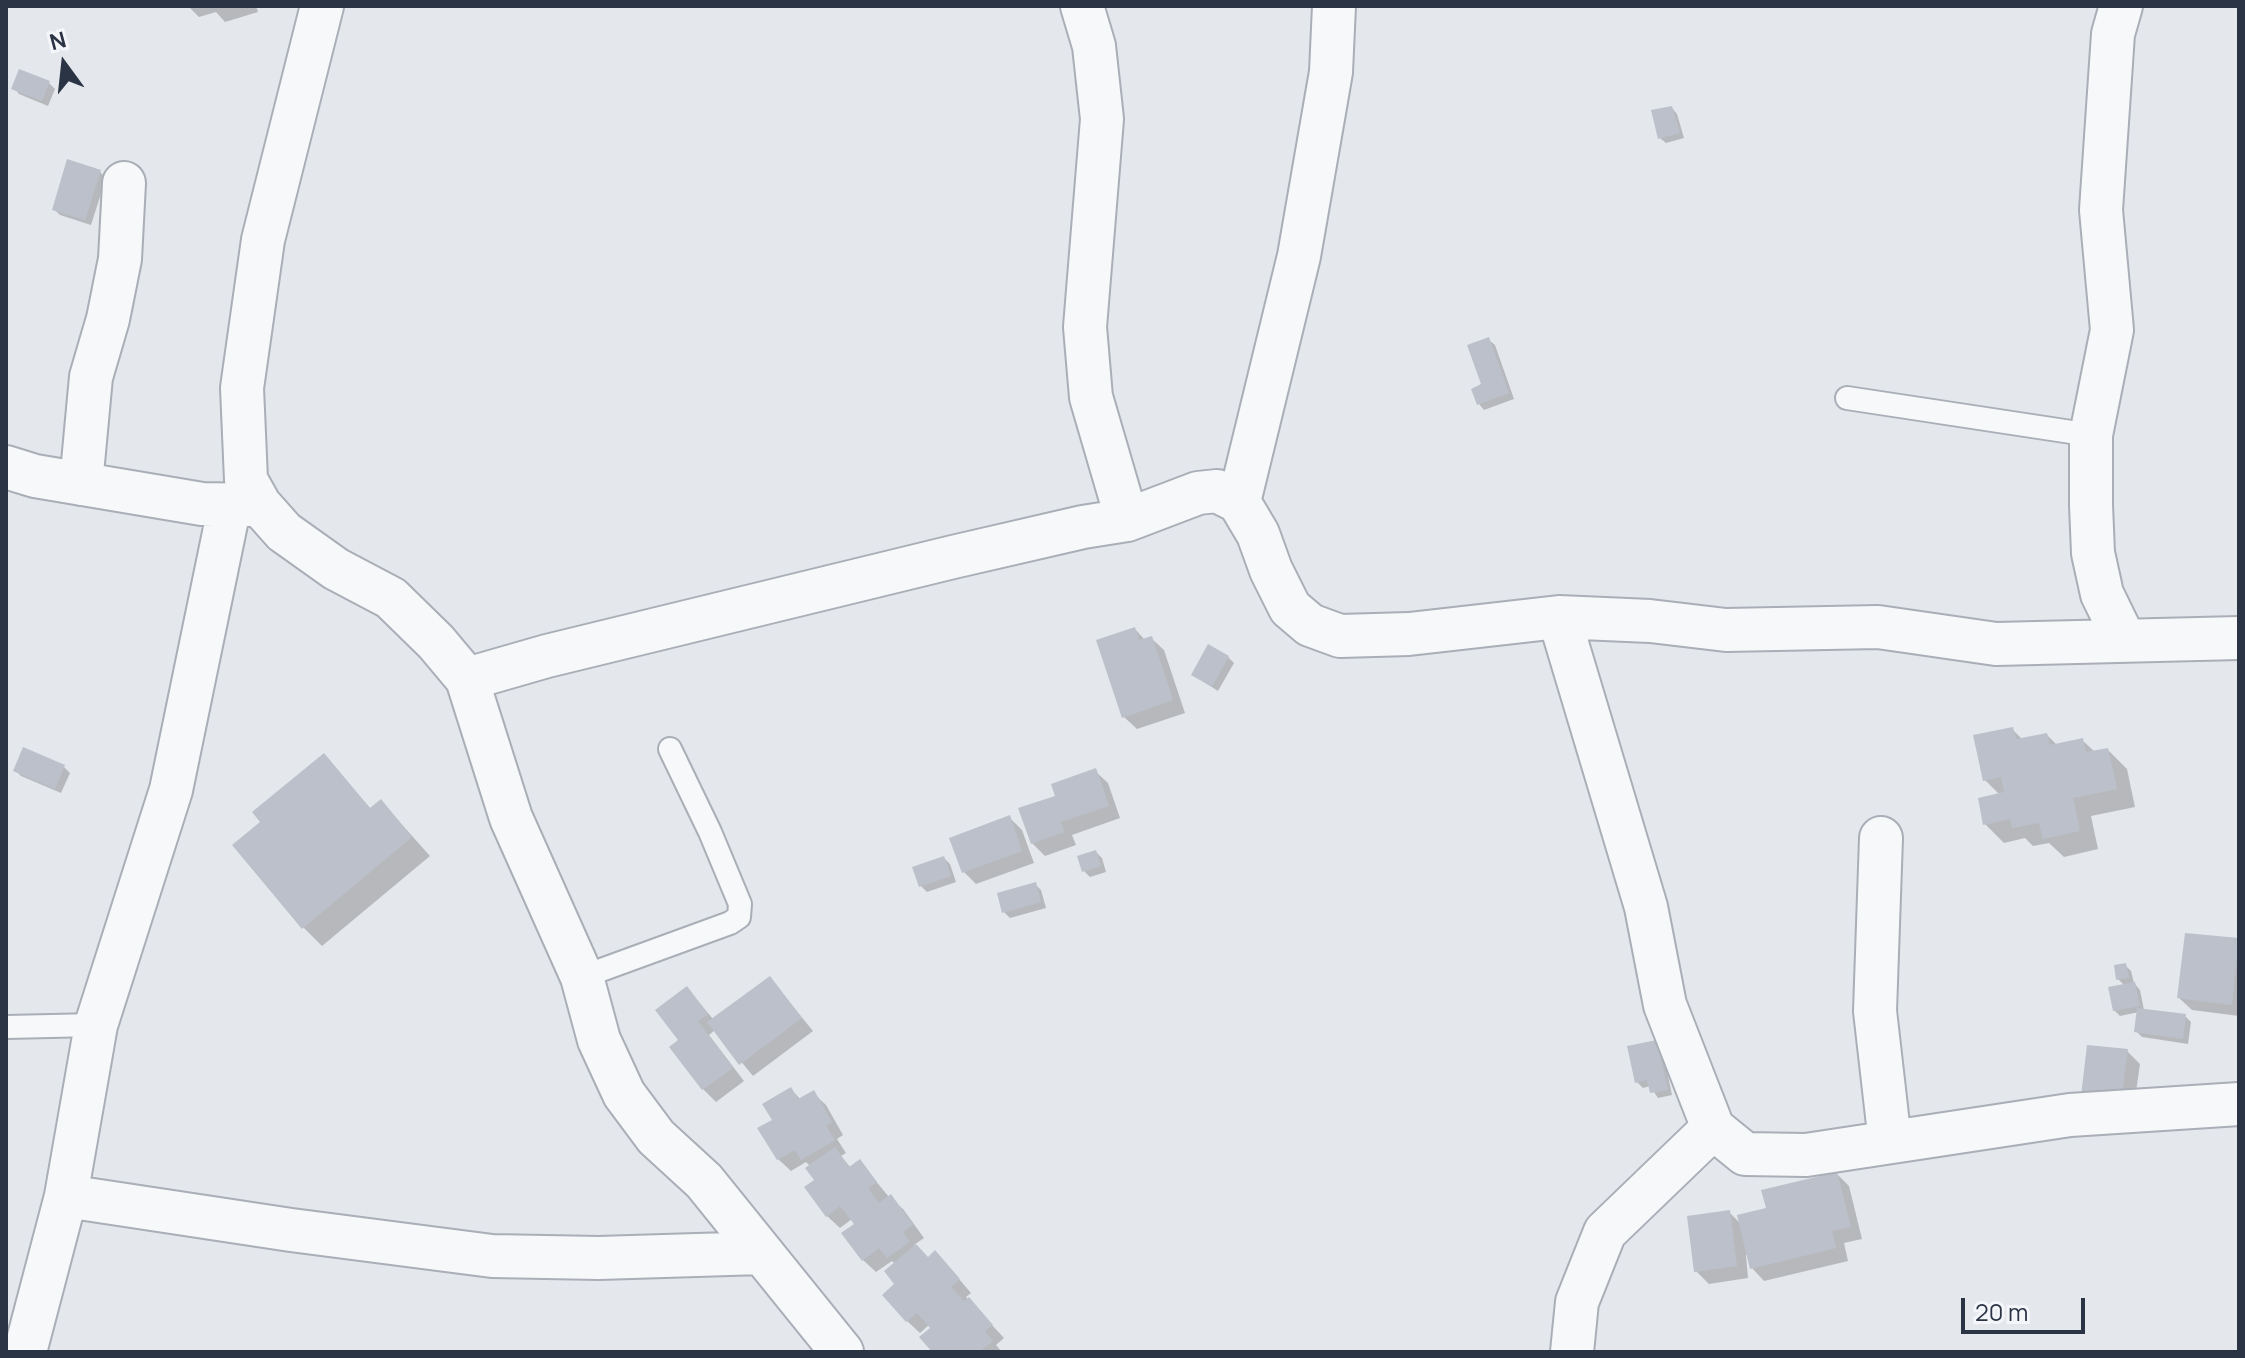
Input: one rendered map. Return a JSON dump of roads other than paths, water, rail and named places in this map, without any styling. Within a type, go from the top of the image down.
[{"type":"street","points":[[25,1352],[66,1196],[96,1025],[171,790],[245,504],[242,388],[263,240],[322,6]]},
{"type":"street","points":[[1082,6],[1094,46],[1102,119],[1085,327],[1091,397],[1127,520]]},
{"type":"street","points":[[1239,502],[1299,256],[1331,72],[1334,6]]},
{"type":"street","points":[[2121,6],[2113,34],[2101,210],[2112,330],[2091,435],[2093,553],[2102,594],[2124,639]]},
{"type":"street","points":[[81,484],[91,377],[108,319],[120,259],[124,183]]},
{"type":"street","points":[[6,467],[35,476],[202,504],[245,504],[336,569],[391,598],[436,642],[467,679],[511,818],[582,977],[599,1040],[624,1094],[656,1137],[704,1181],[842,1352]]},
{"type":"street","points":[[467,679],[547,656],[953,557],[1127,520],[1198,493],[1217,491],[1239,502],[1258,534],[1290,608],[1310,625],[1340,636],[1409,634],[1559,617],[1650,621],[1726,630],[1878,627],[1996,644],[2239,638]]},
{"type":"street","points":[[1559,617],[1646,907],[1665,1005],[1713,1128],[1745,1154],[1806,1155],[2070,1115],[2239,1104]]},
{"type":"street","points":[[1881,838],[1875,1011],[1890,1142]]},
{"type":"street","points":[[1572,1352],[1577,1302],[1605,1232],[1713,1128]]},
{"type":"street","points":[[66,1196],[492,1256],[599,1258],[762,1253]]},
{"type":"lane","points":[[1847,398],[2091,435]]},
{"type":"lane","points":[[582,977],[739,917],[740,904],[670,749]]},
{"type":"lane","points":[[6,1027],[96,1025]]}]
